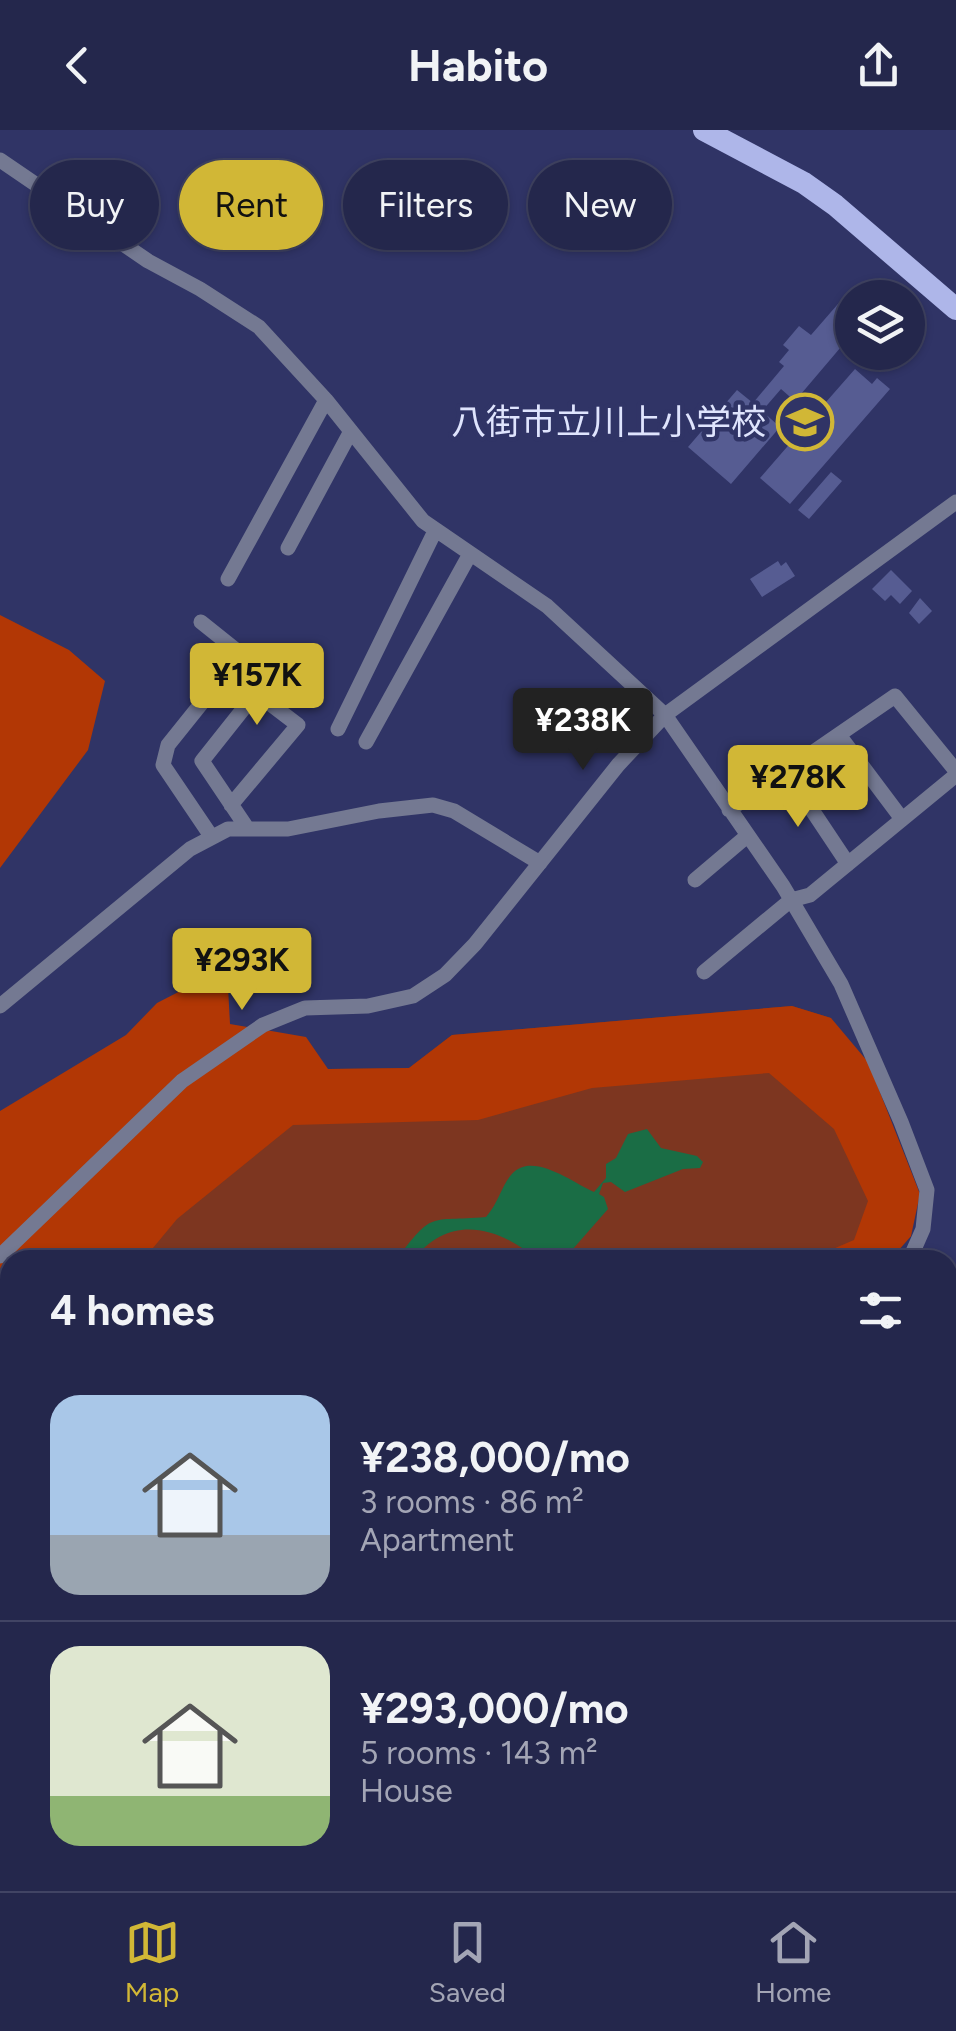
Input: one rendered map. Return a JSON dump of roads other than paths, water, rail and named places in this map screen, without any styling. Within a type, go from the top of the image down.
[{"type":"main road","points":[[704,130],[767,161],[820,194],[956,309]]},
{"type":"street","points":[[0,160],[148,262],[259,327],[326,400],[435,531],[547,606],[665,716],[791,900],[840,984],[927,1190],[922,1229],[914,1250]]},
{"type":"street","points":[[228,579],[326,400]]},
{"type":"street","points":[[288,548],[351,431]]},
{"type":"street","points":[[6,1250],[182,1081],[264,1025],[305,1008],[368,1006],[413,996],[445,975],[475,944],[618,766],[665,716],[956,502]]},
{"type":"street","points":[[338,729],[435,531]]},
{"type":"street","points":[[366,742],[470,554]]},
{"type":"street","points":[[201,622],[241,654],[168,745],[163,765],[211,836]]},
{"type":"street","points":[[231,805],[298,725],[256,693],[202,761],[231,805],[247,828]]},
{"type":"street","points":[[704,972],[791,900],[810,895],[956,773],[895,696],[728,810]]},
{"type":"street","points":[[839,735],[902,819]]},
{"type":"street","points":[[786,771],[848,864]]},
{"type":"street","points":[[0,1006],[190,849],[228,830],[288,829],[379,811],[433,806],[454,811],[540,863]]},
{"type":"street","points":[[695,880],[747,836]]},
{"type":"place","name":"八街市立川上小学校","points":[[805,422]]}]
